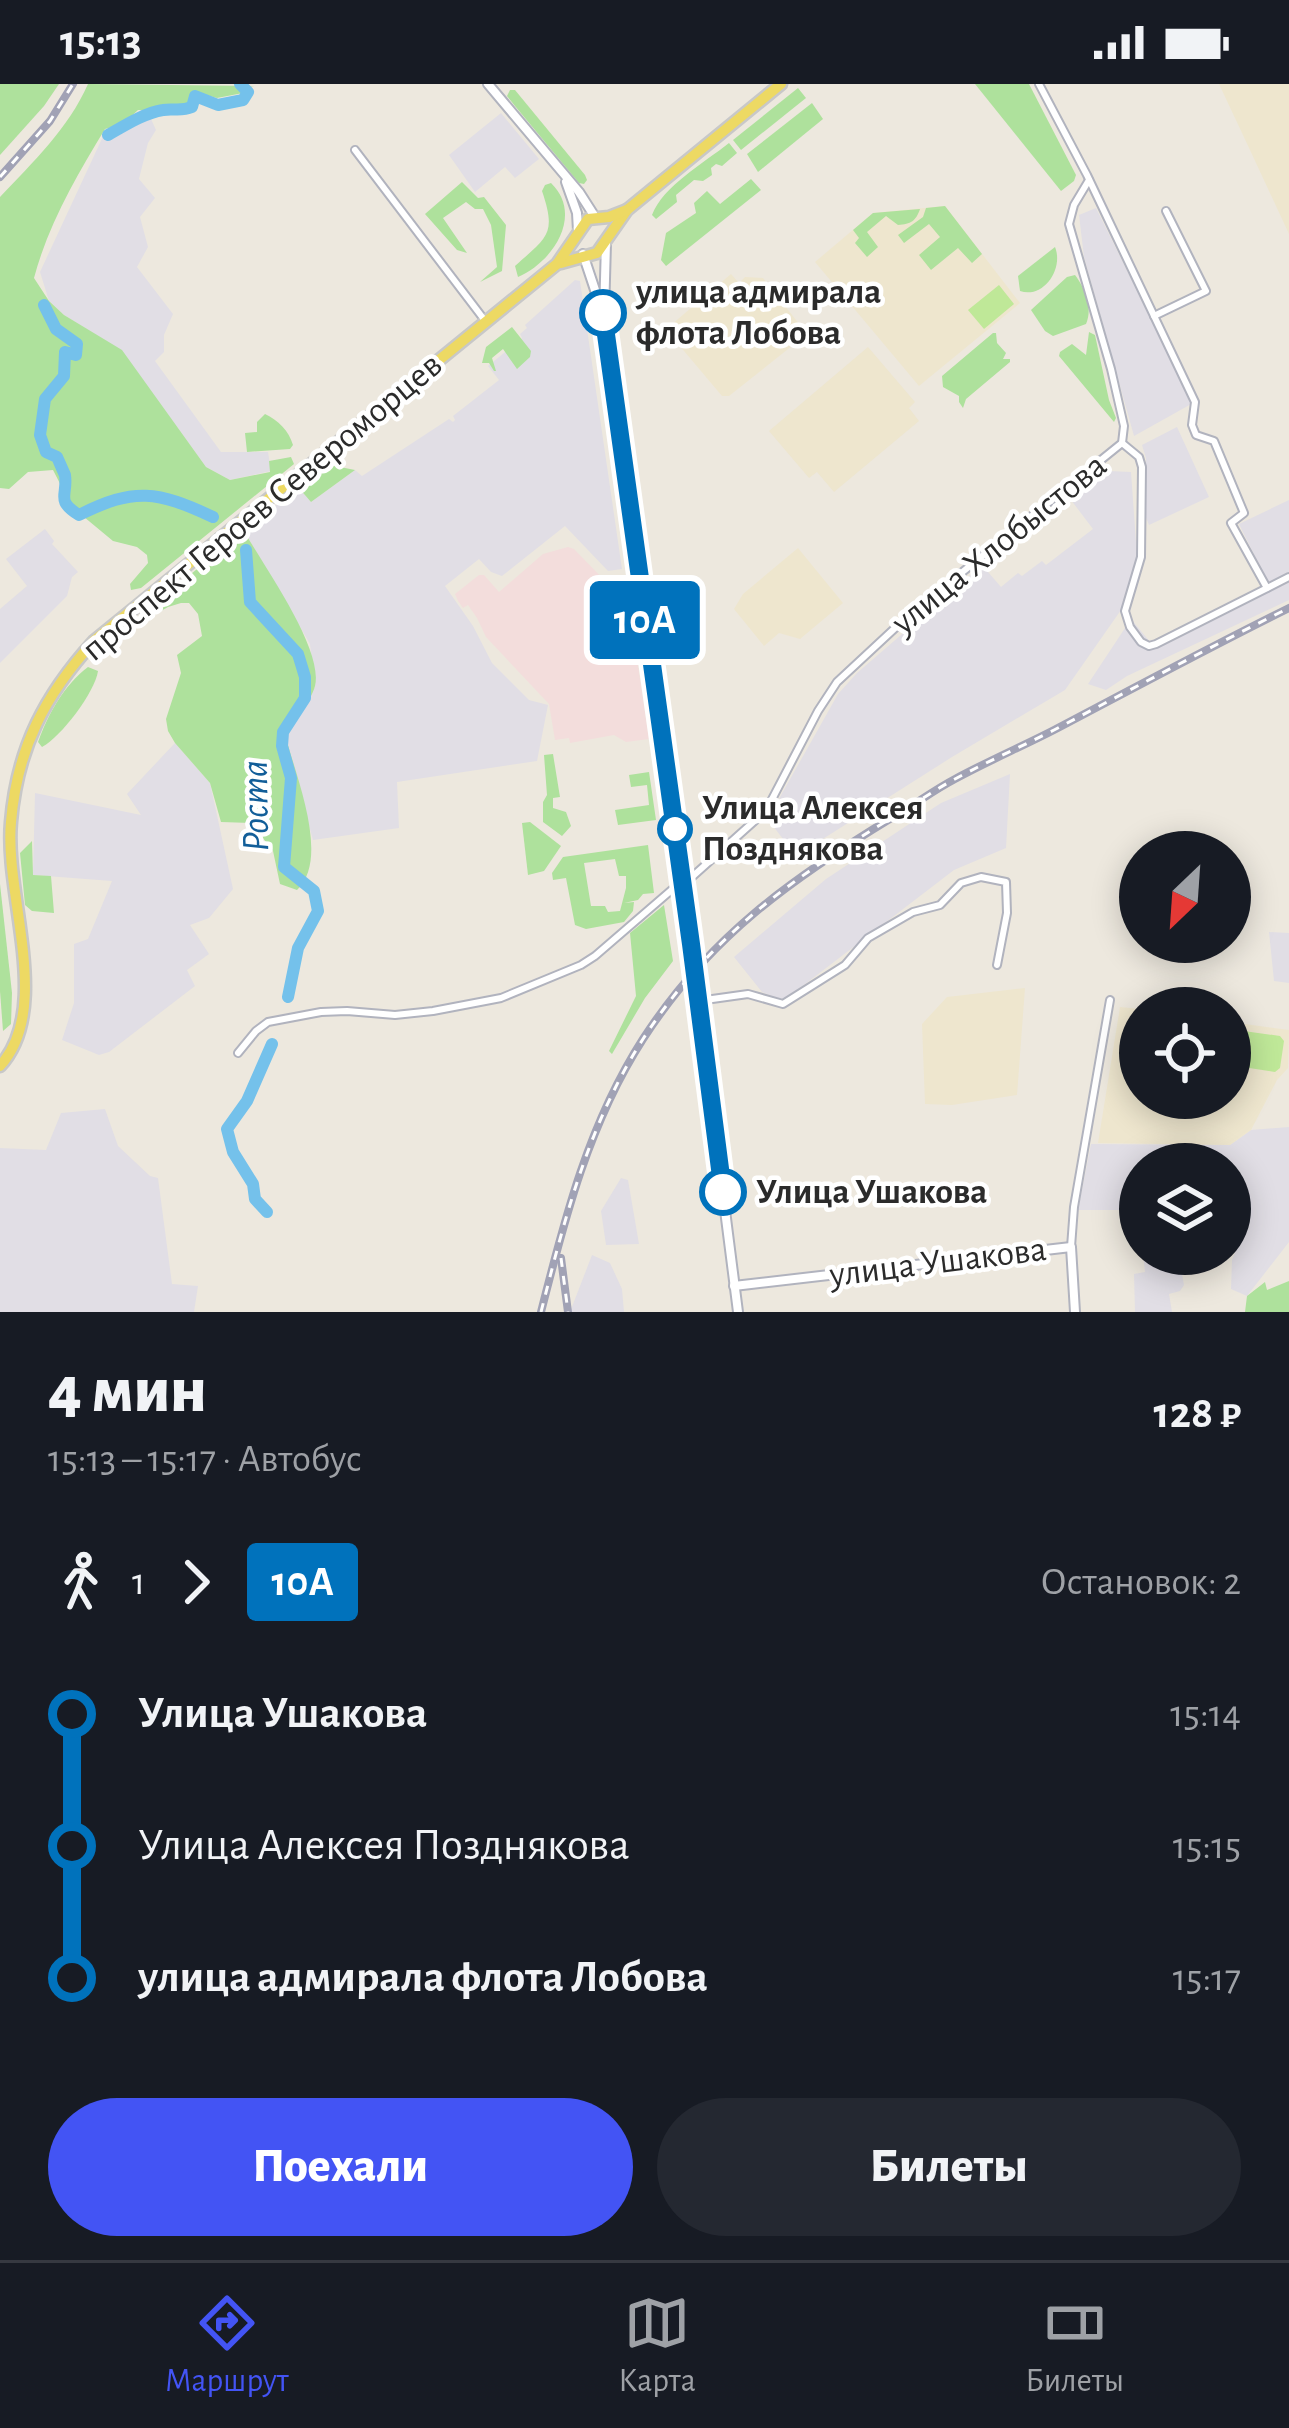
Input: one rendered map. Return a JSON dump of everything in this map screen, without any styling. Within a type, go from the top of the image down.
[{"type":"main road","name":"проспект Героев Североморцев","points":[[557,264],[597,253],[627,210],[782,84]]},
{"type":"main road","name":"проспект Героев Североморцев","points":[[0,1066],[17,1043],[25,993],[10,821],[30,736],[50,696],[94,641],[557,264],[588,219],[627,210]]},
{"type":"main road","points":[[597,218],[608,226],[608,239]]},
{"type":"main road","points":[[577,236],[585,255]]},
{"type":"street","points":[[488,84],[597,218]]},
{"type":"street","points":[[1039,84],[1196,402],[1192,425],[1196,434],[1214,441],[1244,513],[1231,523],[1267,588]]},
{"type":"street","points":[[355,150],[486,322]]},
{"type":"street","points":[[563,176],[577,213],[577,236]]},
{"type":"street","name":"улица Хлобыстова","points":[[683,885],[769,805],[837,682],[908,616],[1122,443],[1124,426],[1111,369],[1069,224],[1088,180]]},
{"type":"street","points":[[1154,316],[1205,291],[1166,211]]},
{"type":"street","points":[[604,316],[608,239]]},
{"type":"street","points":[[585,255],[604,316],[738,1312]]},
{"type":"street","points":[[1122,443],[1142,467],[1142,557],[1126,611],[1141,642],[1156,644],[1289,577]]},
{"type":"street","points":[[698,1000],[748,994],[782,1004],[845,965],[868,938],[913,912],[940,905],[961,883],[981,877],[1006,882],[1007,913],[997,965]]},
{"type":"street","points":[[238,1053],[268,1022],[321,1012],[395,1015],[501,998],[581,964],[683,885]]},
{"type":"street","points":[[1075,1312],[1074,1207],[1110,1000]]},
{"type":"street","name":"улица Ушакова","points":[[734,1286],[1071,1246]]},
{"type":"shaded area","points":[[1219,84],[1289,84],[1289,234],[1250,150]]},
{"type":"shaded area","points":[[501,113],[539,159],[515,178],[505,167],[475,192],[449,155]]},
{"type":"shaded area","points":[[151,119],[156,130],[139,179],[155,198],[140,217],[148,247],[137,267],[173,314],[164,335],[164,352],[155,361],[221,452],[268,452],[271,471],[230,480],[206,467],[122,351],[49,301],[40,272],[106,130]]},
{"type":"shaded area","points":[[945,206],[1020,303],[919,386],[815,262],[873,213]]},
{"type":"shaded area","points":[[1096,208],[1193,403],[1134,436],[1084,257],[1079,215]]},
{"type":"shaded area","points":[[731,274],[739,283],[745,277],[763,278],[807,334],[729,396],[722,396],[668,332]]},
{"type":"shaded area","points":[[575,280],[580,281],[622,569],[608,571],[565,526],[502,576],[479,559],[445,586],[492,663],[529,700],[548,705],[537,761],[397,782],[399,828],[313,840],[284,734],[315,687],[310,644],[244,531],[298,487],[311,502],[355,470],[362,476],[449,419],[453,422],[453,416],[499,380],[488,366],[522,338],[525,325]]},
{"type":"shaded area","points":[[868,347],[915,402],[909,408],[919,421],[834,492],[817,472],[809,478],[769,431]]},
{"type":"shaded area","points":[[1177,427],[1209,497],[1149,525],[1142,445]]},
{"type":"shaded area","points":[[1109,471],[1131,472],[1137,556],[1121,610],[1065,690],[796,856],[770,822],[838,694],[982,565],[1001,587],[1042,561],[1046,565],[1093,529],[1071,500]]},
{"type":"shaded area","points":[[1289,500],[1289,600],[1106,690],[1088,684],[1131,619],[1151,643],[1269,585],[1239,524]]},
{"type":"shaded area","points":[[45,529],[78,572],[67,596],[0,663],[0,609],[27,586],[6,559]]},
{"type":"shaded area","points":[[568,547],[610,586],[627,592],[649,739],[626,742],[614,735],[570,743],[569,738],[555,740],[549,704],[486,637],[468,605],[463,608],[455,594],[479,575],[499,592],[543,554]]},
{"type":"shaded area","points":[[798,548],[843,603],[800,639],[779,633],[764,646],[734,609],[743,594]]},
{"type":"shaded area","points":[[175,743],[210,783],[233,889],[209,918],[190,925],[209,954],[187,970],[195,986],[99,1055],[62,1040],[74,1003],[74,944],[88,939],[112,881],[33,875],[35,793],[141,815],[127,794]]},
{"type":"shaded area","points":[[1010,774],[1006,848],[954,870],[783,1001],[762,992],[734,957],[826,879],[941,803]]},
{"type":"shaded area","points":[[1269,932],[1289,933],[1289,983],[1274,981]]},
{"type":"shaded area","points":[[1025,988],[1017,1095],[952,1105],[925,1104],[922,1024],[947,997]]},
{"type":"shaded area","points":[[1119,1013],[1119,1119],[1251,1119],[1251,1025],[1289,1030],[1288,1068],[1251,1130],[1233,1143],[1098,1143]]},
{"type":"shaded area","points":[[105,1109],[118,1146],[158,1178],[172,1284],[198,1286],[194,1312],[0,1312],[0,1148],[46,1150],[61,1113]]},
{"type":"shaded area","points":[[1289,1127],[1289,1242],[1247,1296],[1231,1289],[1231,1275],[1251,1275],[1251,1143],[1233,1143],[1251,1130]]},
{"type":"shaded area","points":[[1091,1144],[1119,1144],[1119,1210],[1078,1210]]},
{"type":"shaded area","points":[[621,1178],[628,1180],[639,1244],[606,1245],[601,1211]]},
{"type":"shaded area","points":[[592,1255],[610,1263],[622,1289],[624,1312],[570,1312]]},
{"type":"shaded area","points":[[1134,1275],[1182,1275],[1180,1291],[1169,1294],[1172,1312],[1135,1312]]},
{"type":"green space","points":[[0,84],[59,84],[0,155]]},
{"type":"green space","points":[[88,84],[254,86],[217,98],[192,91],[189,104],[138,110],[123,124],[105,129],[55,220],[34,278],[64,315],[122,350],[206,467],[230,480],[270,472],[269,461],[291,457],[294,464],[141,588],[131,590],[130,584],[148,563],[147,555],[113,541],[72,507],[53,470],[28,472],[9,489],[0,488],[0,197],[60,130]]},
{"type":"green space","points":[[975,84],[1029,84],[1076,175],[1074,181],[1061,191]]},
{"type":"green space","points":[[798,88],[806,98],[741,150],[733,140]]},
{"type":"green space","points":[[515,90],[585,175],[584,184],[507,96]]},
{"type":"green space","points":[[812,103],[823,119],[758,172],[747,154]]},
{"type":"green space","points":[[729,143],[737,153],[722,166],[711,168],[712,175],[703,181],[694,180],[656,219],[652,215],[675,185]]},
{"type":"green space","points":[[751,179],[761,190],[666,266],[661,260],[666,233],[696,213],[694,203],[707,191],[720,204]]},
{"type":"green space","points":[[462,182],[478,198],[484,197],[506,225],[502,271],[480,282],[497,267],[491,225],[483,209],[466,202],[443,218],[467,253],[457,250],[425,214]]},
{"type":"green space","points":[[551,183],[565,209],[560,236],[543,260],[518,277],[515,266],[546,234],[549,217],[542,191]]},
{"type":"green space","points":[[945,206],[982,254],[972,263],[958,248],[931,270],[919,255],[940,237],[929,224],[904,243],[898,235],[923,217],[926,208]]},
{"type":"green space","points":[[920,209],[910,223],[898,225],[886,216],[867,232],[878,247],[867,257],[855,243],[859,238],[853,230],[873,213]]},
{"type":"green space","points":[[1055,247],[1057,264],[1050,280],[1036,291],[1020,291],[1018,276]]},
{"type":"green space","points":[[1075,275],[1087,298],[1086,324],[1053,336],[1031,310]]},
{"type":"green space","points":[[999,285],[1014,304],[984,329],[968,310]]},
{"type":"green space","points":[[512,327],[531,351],[530,357],[517,369],[503,349],[492,358],[494,371],[489,363],[482,363],[486,347]]},
{"type":"green space","points":[[1089,332],[1095,335],[1114,422],[1059,356],[1072,344],[1086,355]]},
{"type":"green space","points":[[993,333],[1006,353],[1003,359],[1010,362],[966,399],[963,408],[959,396],[943,387],[942,376]]},
{"type":"green space","points":[[265,414],[286,431],[293,445],[290,449],[247,452],[245,433],[257,432],[257,422]]},
{"type":"green space","points":[[325,464],[355,470],[311,502],[298,487]]},
{"type":"green space","points":[[244,531],[302,630],[315,670],[313,692],[285,734],[311,837],[307,876],[297,890],[280,884],[273,851],[251,823],[221,822],[210,783],[168,731],[166,719],[181,673],[177,655],[202,636],[198,614],[189,603],[181,603],[145,620],[144,612]]},
{"type":"green space","points":[[88,667],[98,671],[91,690],[67,724],[42,747],[38,742],[52,711],[71,682]]},
{"type":"green space","points":[[553,754],[560,797],[553,798],[553,808],[566,812],[571,826],[562,836],[543,822],[544,755]]},
{"type":"green space","points":[[649,772],[656,820],[618,825],[615,810],[649,805],[647,785],[631,787],[629,775]]},
{"type":"green space","points":[[530,822],[561,846],[544,871],[528,875],[522,823]]},
{"type":"green space","points":[[32,841],[33,875],[51,876],[54,913],[32,911],[25,905],[20,853]]},
{"type":"green space","points":[[648,845],[654,893],[624,903],[634,902],[624,922],[586,929],[575,925],[566,878],[553,880],[552,873],[563,857]],"holes":[[[615,859],[619,876],[626,876],[620,911],[591,906],[584,863]]]},
{"type":"green space","points":[[0,884],[12,993],[11,1024],[3,1031],[0,991]]},
{"type":"green space","points":[[664,905],[673,961],[612,1054],[609,1051],[636,996],[630,933]]},
{"type":"green space","points":[[1251,1032],[1280,1036],[1284,1041],[1280,1068],[1275,1072],[1251,1068]]},
{"type":"green space","points":[[1289,1281],[1289,1312],[1245,1312],[1247,1296],[1265,1282],[1267,1290]]},
{"type":"waterway","name":"Роста","points":[[108,135],[149,114],[192,107],[195,96],[218,105],[243,100],[248,92],[240,84]]},
{"type":"waterway","name":"Роста","points":[[44,305],[56,329],[77,344],[76,355],[65,352],[64,376],[45,399],[40,435],[46,452],[57,457],[65,475],[67,505],[79,515],[116,500],[146,496],[213,517]]},
{"type":"waterway","name":"Роста","points":[[246,550],[250,602],[298,654],[305,677],[305,698],[283,732],[291,778],[284,867],[314,891],[318,911],[298,948],[288,997]]},
{"type":"waterway","name":"Роста","points":[[267,1212],[255,1199],[253,1184],[233,1152],[227,1129],[247,1101],[272,1044]]},
{"type":"railway","points":[[0,177],[50,121],[73,84]]},
{"type":"railway","points":[[541,1312],[593,1137],[624,1071],[669,1003],[724,940],[820,864],[947,783],[1289,608]]},
{"type":"railway","points":[[561,1258],[568,1312]]},
{"type":"bus line","name":"10А","points":[[603,313],[723,1192]]},
{"type":"place","name":"улица адмирала флота Лобова","points":[[603,313]]},
{"type":"place","name":"Улица Алексея Позднякова","points":[[675,829]]},
{"type":"place","name":"Улица Ушакова","points":[[723,1192]]}]
